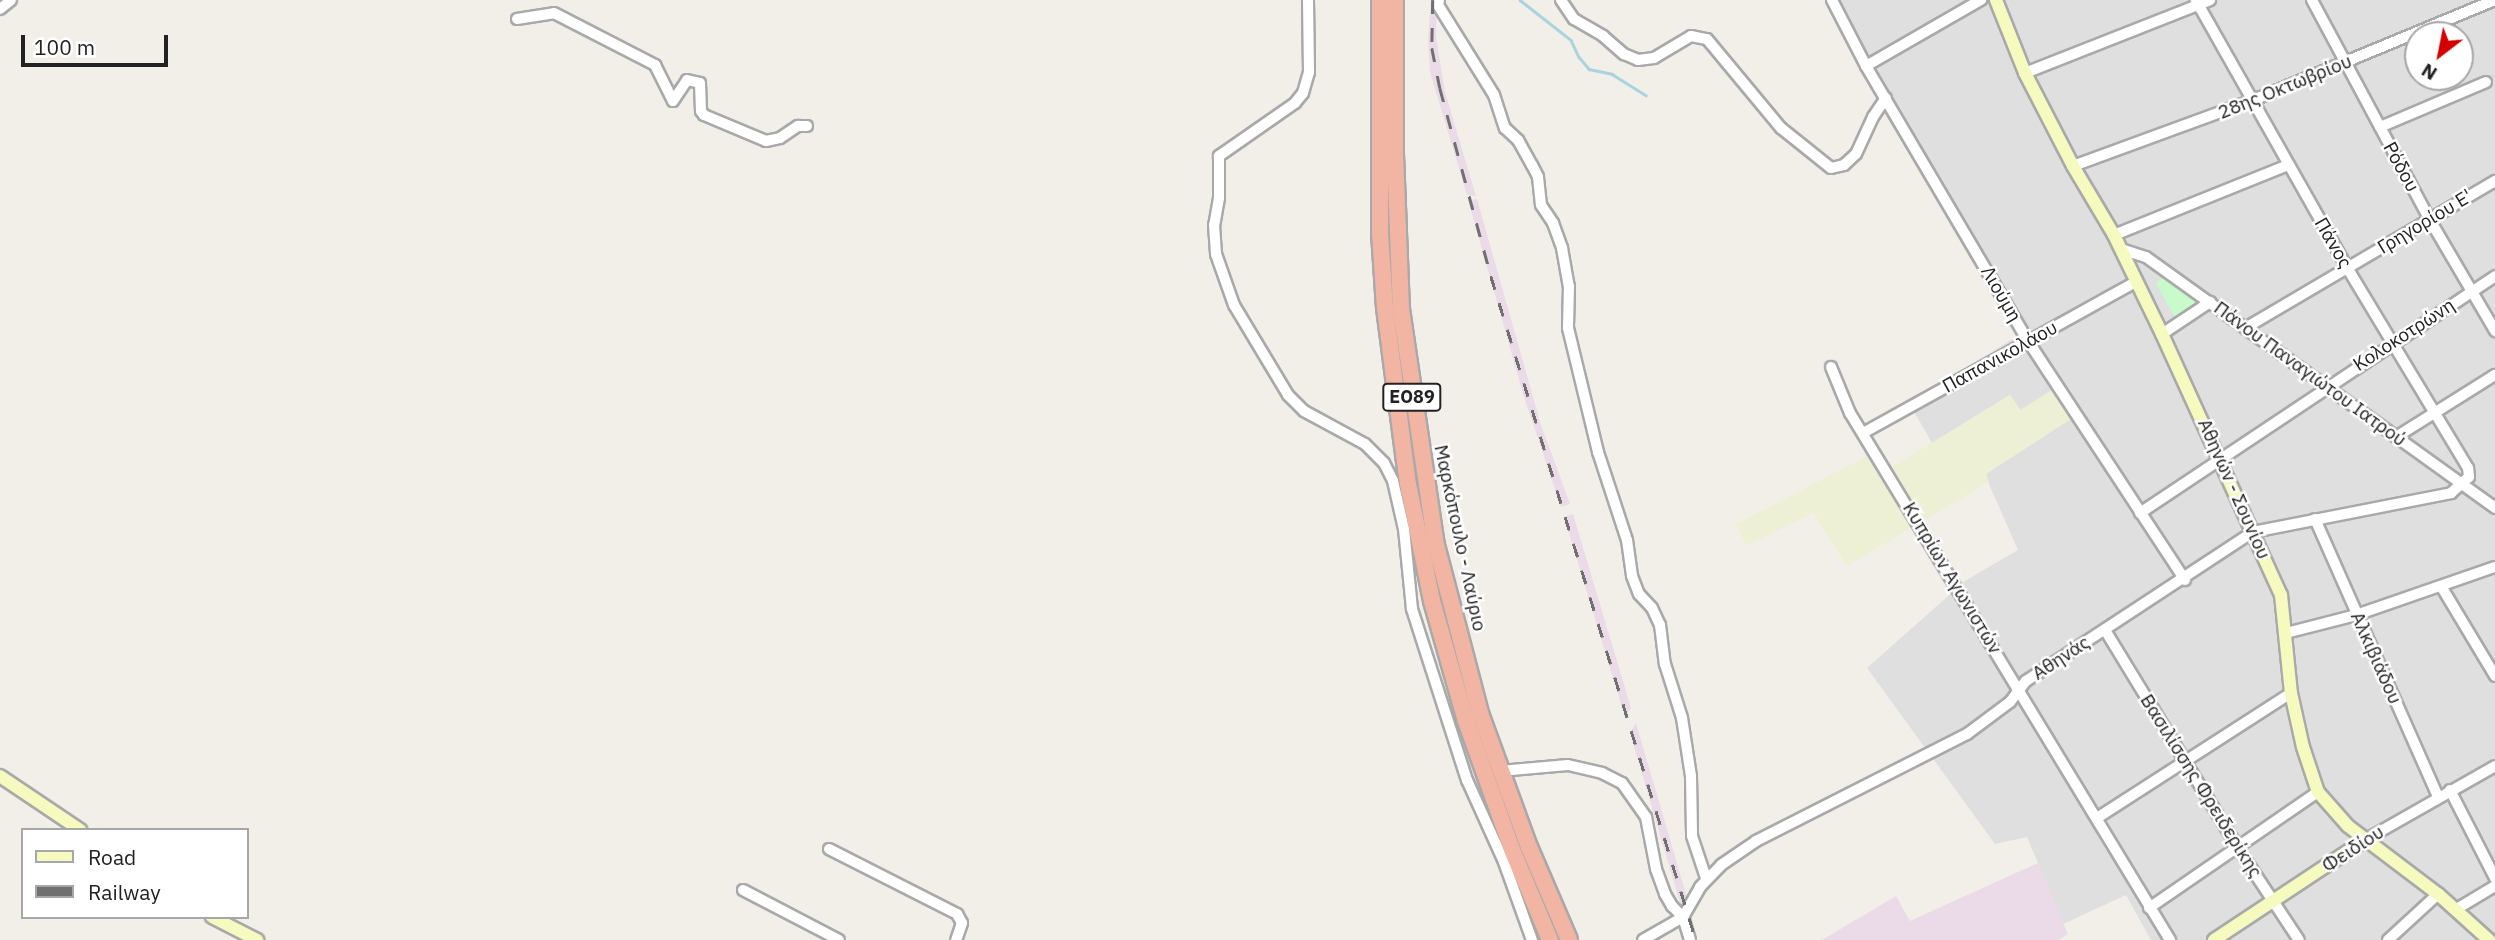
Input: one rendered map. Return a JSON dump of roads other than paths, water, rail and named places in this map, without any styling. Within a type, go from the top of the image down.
[{"type":"highway","name":"Μαρκόπουλο - Λαύριο","points":[[1380,0],[1378,155],[1385,308],[1414,514],[1432,601],[1466,721],[1513,852],[1550,940]]},
{"type":"highway","name":"Μαρκόπουλο - Λαύριο","points":[[1395,0],[1397,232],[1401,309],[1412,397],[1447,596],[1500,771],[1569,940]]},
{"type":"main road","name":"Αθηνών - Σουνίου","points":[[1996,0],[2025,73],[2137,281],[2221,458],[2281,595],[2291,694],[2303,747],[2318,792],[2337,816],[2438,894],[2489,940]]},
{"type":"main road","points":[[0,776],[77,828]]},
{"type":"main road","name":"Φειδίου","points":[[2214,940],[2365,840]]},
{"type":"main road","points":[[216,919],[257,940]]},
{"type":"street","points":[[0,9],[11,0]]},
{"type":"street","points":[[1308,0],[1309,72],[1303,93],[1295,103],[1219,156],[1219,198],[1213,225],[1216,254],[1234,305],[1288,395],[1304,411],[1365,444],[1384,463],[1393,481],[1403,522],[1412,609],[1467,780],[1481,804],[1532,940]]},
{"type":"street","points":[[1439,0],[1438,5],[1494,95],[1506,128],[1518,140],[1538,177],[1541,205],[1553,223],[1562,248],[1569,286],[1567,328],[1598,452],[1627,540],[1632,576],[1639,594],[1652,608],[1660,625],[1665,664],[1682,718],[1688,749],[1692,836],[1706,878]]},
{"type":"street","points":[[1560,0],[1574,19],[1603,36],[1624,54],[1638,60],[1654,58],[1691,36],[1707,39],[1781,128],[1831,168],[1844,165],[1856,155],[1872,117],[1886,98]]},
{"type":"street","name":"Λιούμη","points":[[1832,0],[1866,66],[2028,341],[2185,580]]},
{"type":"street","points":[[1866,66],[1981,0]]},
{"type":"street","points":[[2025,73],[2197,2],[2210,0]]},
{"type":"street","name":"Ρόδου","points":[[2312,0],[2430,220],[2495,331]]},
{"type":"street","name":"28ης Οκτωβρίου","points":[[2073,166],[2251,102],[2495,0]]},
{"type":"street","name":"Πάνος","points":[[2197,2],[2251,102],[2348,269],[2468,468],[2469,477],[2464,484]]},
{"type":"street","points":[[517,19],[554,13],[655,65],[673,101],[687,80],[700,83],[701,111],[704,115],[766,141],[780,138],[799,126],[807,126]]},
{"type":"street","points":[[2380,127],[2486,82]]},
{"type":"street","points":[[2114,236],[2288,165]]},
{"type":"street","name":"Γρηγορίου Ε'","points":[[2247,327],[2495,181]]},
{"type":"street","name":"Πάνου Παναγιώτου Ιατρού","points":[[2121,249],[2146,257],[2494,504]]},
{"type":"street","name":"Κολοκοτρώνη","points":[[2140,513],[2495,276]]},
{"type":"street","name":"Παπανικολάου","points":[[1863,433],[2137,281]]},
{"type":"street","points":[[2162,334],[2210,302]]},
{"type":"street","name":"Κυπρίων Αγωνιστών","points":[[1831,367],[1850,413],[2149,908],[2171,940]]},
{"type":"street","points":[[2396,437],[2495,375]]},
{"type":"street","name":"Αθηνάς","points":[[1683,917],[1706,878],[1756,841],[1967,734],[2004,707],[2019,689],[2253,532],[2451,493],[2464,484]]},
{"type":"street","name":"Αλκιβιάδου","points":[[2315,519],[2438,797]]},
{"type":"street","points":[[2286,633],[2356,615],[2495,567]]},
{"type":"street","points":[[2441,586],[2495,676]]},
{"type":"street","name":"Βασιλίσσης Φρειδερίκης","points":[[2105,630],[2238,848],[2299,940]]},
{"type":"street","points":[[2097,818],[2291,694]]},
{"type":"street","points":[[1500,771],[1568,765],[1602,773],[1622,783],[1646,817],[1661,881],[1672,906],[1683,917],[1690,940]]},
{"type":"street","name":"Φειδίου","points":[[2365,840],[2495,766]]},
{"type":"street","points":[[2450,790],[2495,878]]},
{"type":"street","points":[[2149,908],[2318,792]]},
{"type":"street","points":[[829,849],[957,914],[962,923],[956,940]]},
{"type":"street","points":[[2455,910],[2495,886]]},
{"type":"street","points":[[743,890],[839,940]]},
{"type":"street","points":[[2388,940],[2438,894]]},
{"type":"street","points":[[1643,940],[1683,917]]},
{"type":"waterway","points":[[1520,0],[1571,40],[1579,57],[1589,69],[1612,74],[1646,95]]},
{"type":"railway","points":[[1433,0],[1432,48],[1440,88],[1491,276],[1696,940]]}]
